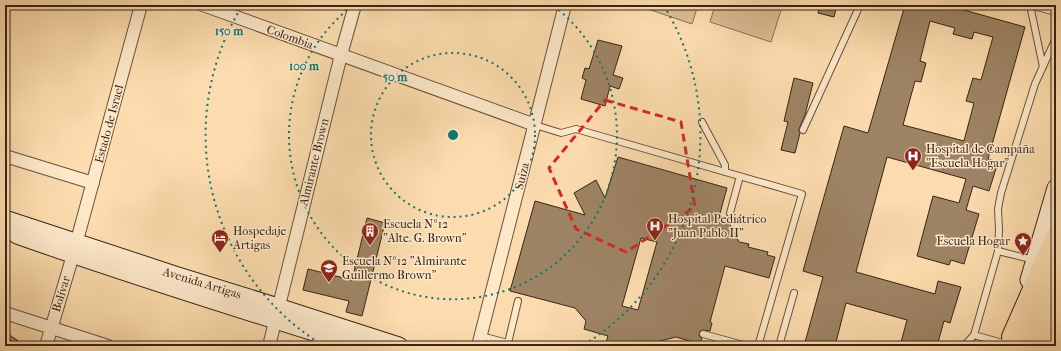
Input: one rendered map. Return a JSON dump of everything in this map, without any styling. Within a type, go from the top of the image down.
[{"type":"highway","points":[[1016,344],[1056,237]]},
{"type":"highway","points":[[1016,344],[1056,256]]},
{"type":"highway","points":[[1048,346],[1056,317]]},
{"type":"highway","points":[[1048,346],[1056,324]]},
{"type":"main road","points":[[1016,344],[1035,260],[1056,188]]},
{"type":"main road","name":"Avenida Artigas","points":[[5,219],[75,249]]},
{"type":"main road","name":"Avenida Artigas","points":[[5,231],[75,249],[276,313],[399,346]]},
{"type":"main road","name":"Avenida Artigas","points":[[276,313],[359,346]]},
{"type":"street","name":"Estado de Israel","points":[[75,249],[141,5]]},
{"type":"street","name":"Colombia","points":[[203,5],[535,125]]},
{"type":"street","name":"Almirante Brown","points":[[269,346],[341,55],[355,5]]},
{"type":"street","name":"Suiza","points":[[479,341],[565,5]]},
{"type":"street","points":[[5,156],[93,183]]},
{"type":"street","name":"Bolívar","points":[[46,346],[75,249]]},
{"type":"street","points":[[5,313],[108,346]]},
{"type":"lane","points":[[803,130],[860,5]]},
{"type":"lane","points":[[1043,67],[1029,5],[1056,12]]},
{"type":"lane","points":[[964,346],[974,335],[998,251],[998,210],[1001,193],[1023,127],[1035,84],[1056,38]]},
{"type":"lane","points":[[702,122],[725,165],[725,172]]},
{"type":"lane","points":[[535,125],[561,133],[576,129],[802,194],[758,346]]},
{"type":"lane","points":[[730,212],[740,176]]},
{"type":"lane","points":[[998,251],[1035,260]]},
{"type":"lane","points":[[779,346],[794,294]]},
{"type":"lane","points":[[479,341],[508,343],[518,302]]},
{"type":"lane","points":[[703,334],[748,346]]},
{"type":"lane","points":[[974,335],[1016,344]]},
{"type":"highlighted area","points":[[605,100],[681,122],[695,207],[626,252],[576,229],[549,168]]},
{"type":"shaded area","points":[[636,5],[698,5],[692,24]]},
{"type":"shaded area","points":[[715,5],[766,5],[781,10],[771,42],[710,22]]},
{"type":"building","points":[[820,5],[837,5],[834,17],[818,13]]},
{"type":"building","points":[[905,5],[946,5],[1025,27],[988,159],[998,162],[989,191],[973,186],[966,210],[979,214],[964,264],[951,260],[949,265],[917,256],[933,196],[959,203],[966,179],[887,157],[856,272],[935,294],[938,281],[961,287],[950,323],[944,321],[937,346],[900,346],[907,320],[846,303],[835,346],[804,346],[823,277],[803,271],[844,126],[868,133]],"holes":[[[930,21],[955,28],[953,34],[972,39],[974,32],[993,37],[981,80],[973,78],[966,101],[974,103],[964,141],[903,125],[915,81],[921,82],[926,63],[920,61]]]},
{"type":"building","points":[[598,40],[622,46],[613,75],[623,78],[619,89],[610,86],[605,106],[581,99],[586,80],[582,78],[585,68],[589,69]]},
{"type":"building","points":[[794,78],[813,83],[805,115],[799,129],[800,133],[795,153],[781,150],[788,122],[784,121]]},
{"type":"building","name":"Hospital Pediátrico \"Juan Pablo II\"","points":[[618,157],[727,188],[717,224],[727,219],[739,242],[749,244],[748,247],[768,252],[767,255],[775,257],[769,278],[725,266],[710,322],[712,323],[710,331],[700,331],[699,336],[702,338],[700,344],[676,337],[660,341],[658,346],[643,346],[631,343],[630,346],[605,346],[608,336],[584,329],[586,321],[575,308],[510,291],[535,201],[585,215],[574,193],[596,180],[605,198]],"holes":[[[641,238],[657,242],[638,310],[622,306]]]},
{"type":"building","name":"Escuela Nº12 \"Alte. G. Brown\"","points":[[367,218],[385,223],[362,316],[346,312],[349,301],[303,290],[308,269],[352,280]]},
{"type":"building","points":[[5,332],[26,346],[5,346]]},
{"type":"place","name":"Hospital de Campaña \"Escuela Hogar\"","points":[[913,171]]},
{"type":"place","name":"Hospital Pediátrico \"Juan Pablo II\"","points":[[655,241]]},
{"type":"place","name":"Escuela Nº12 \"Alte. G. Brown\"","points":[[370,246]]},
{"type":"place","name":"Hospedaje Artigas","points":[[220,253]]},
{"type":"place","name":"Escuela Hogar","points":[[1023,256]]},
{"type":"place","name":"Escuela Nº12 \"Almirante Guillermo Brown\"","points":[[329,283]]}]
